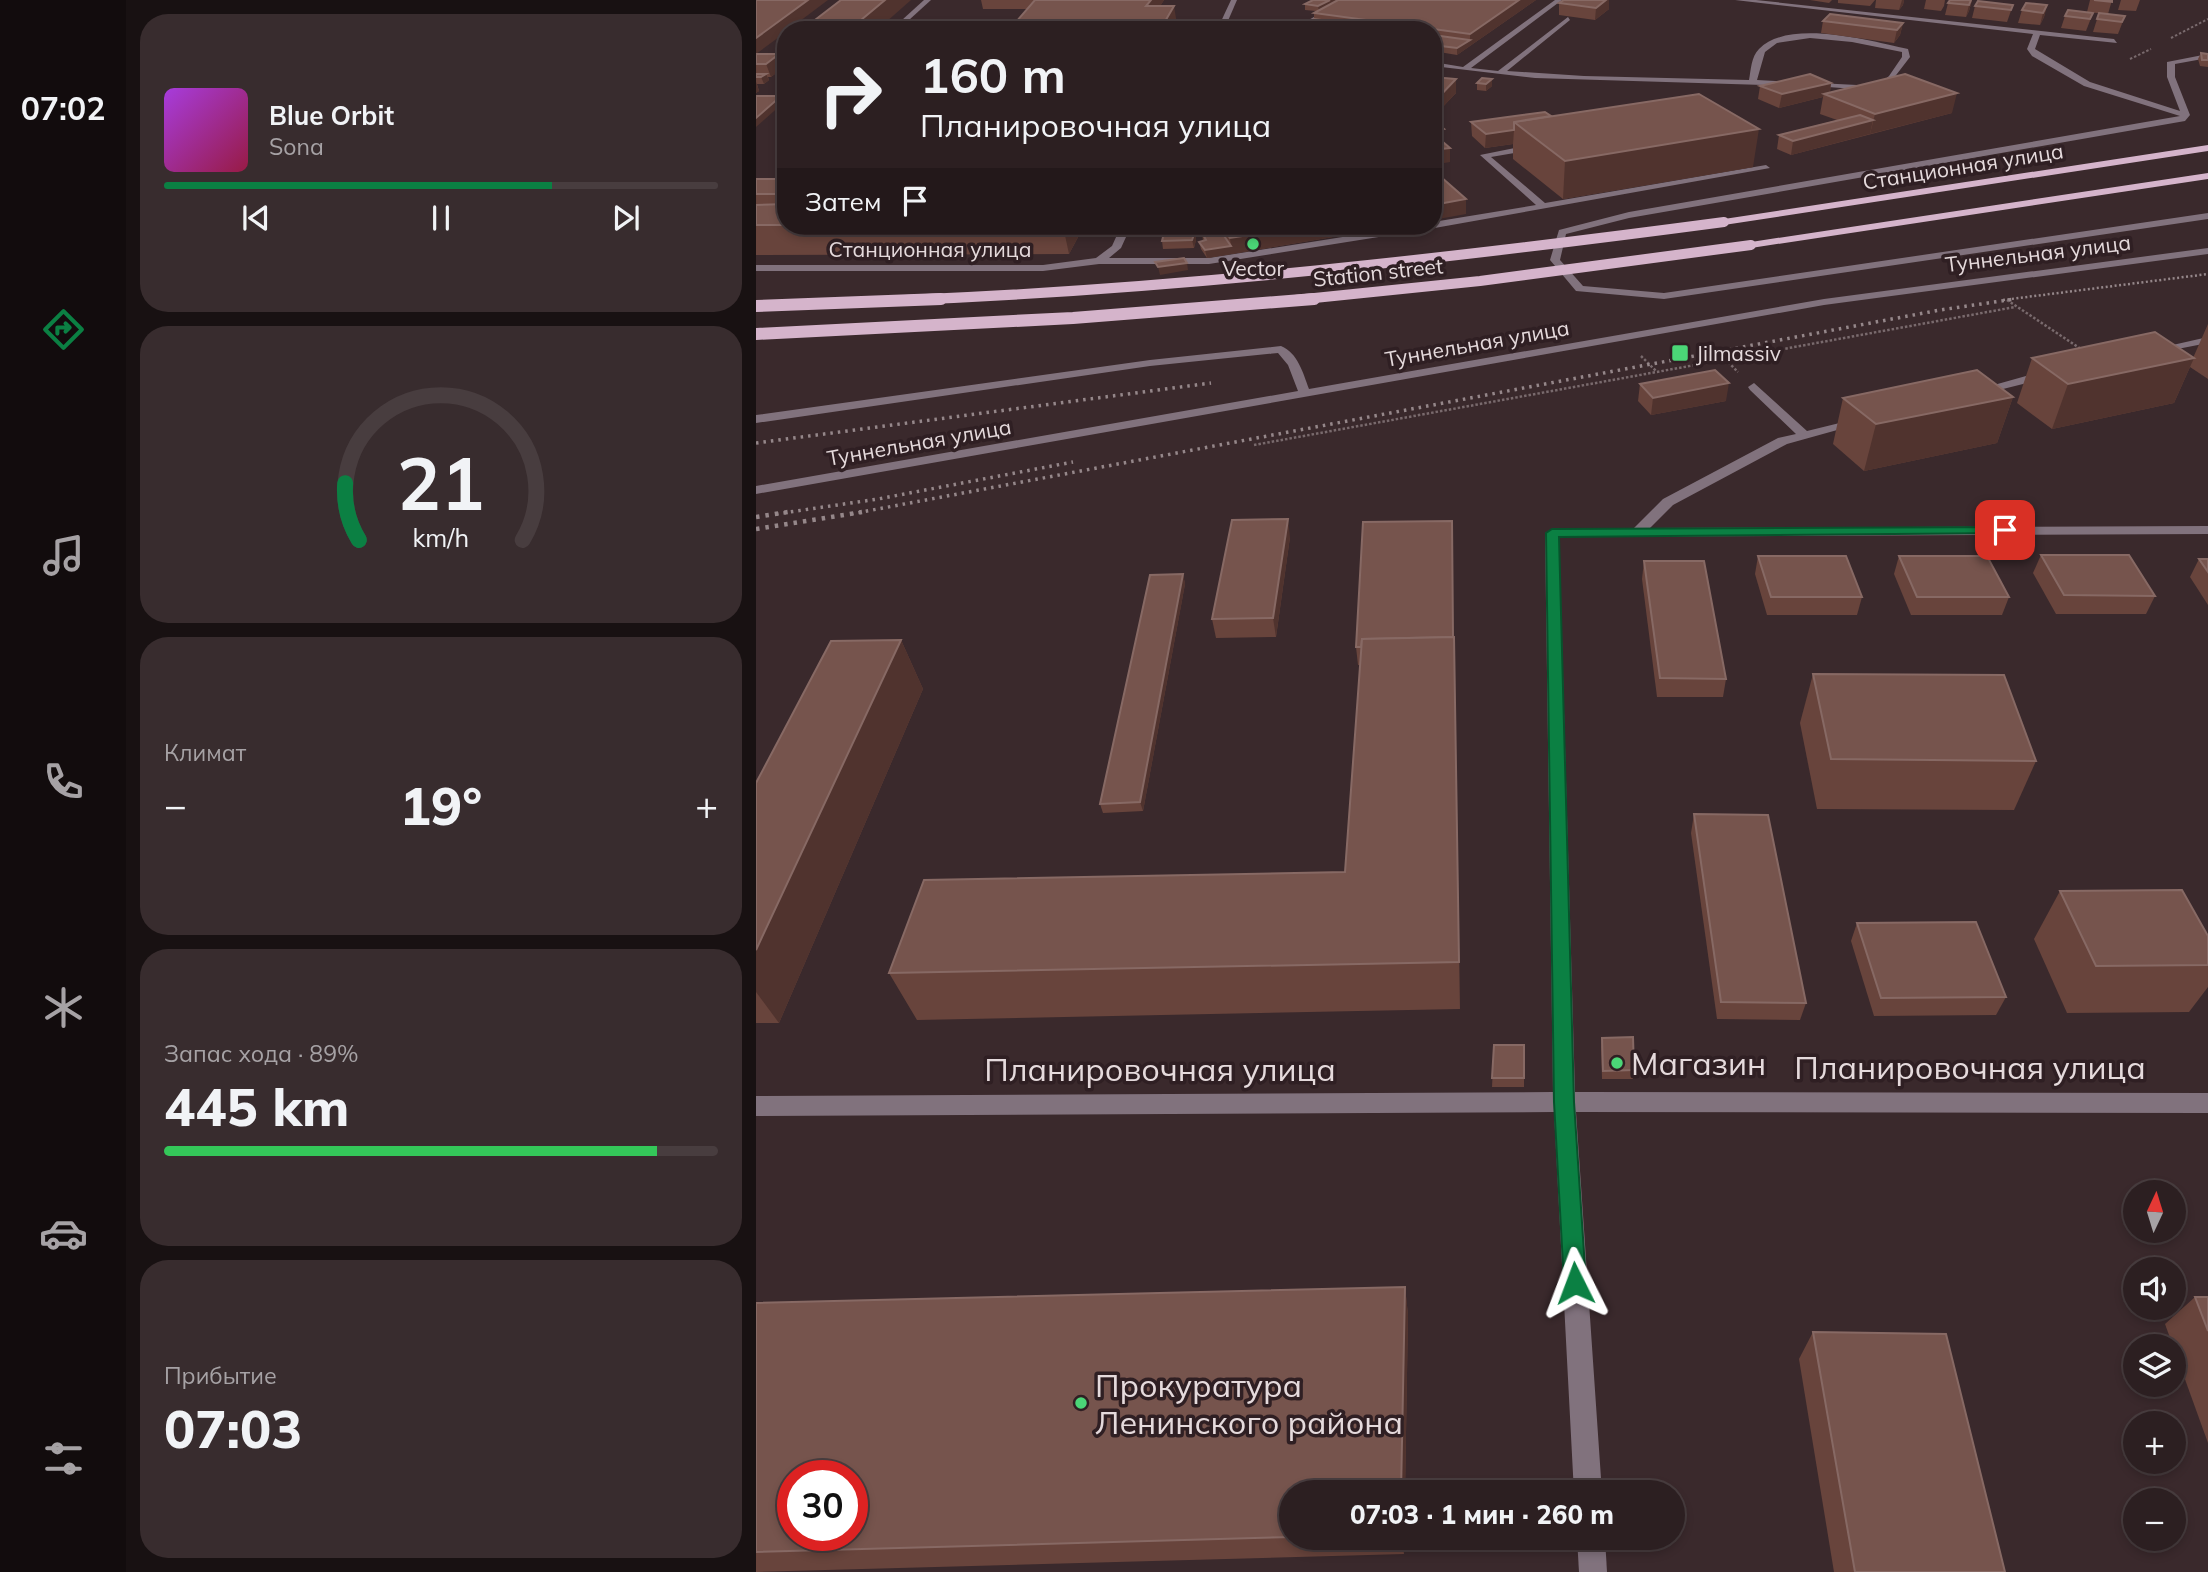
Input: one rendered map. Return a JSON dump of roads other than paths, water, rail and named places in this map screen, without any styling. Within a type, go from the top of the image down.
[{"type":"main road","name":"Station street","points":[[756,306],[1036,294],[1380,266],[1724,222],[2208,148]]},
{"type":"main road","name":"Station street","points":[[756,334],[913,328],[1221,307],[1389,291],[1751,246],[2208,176]]},
{"type":"street","points":[[904,21],[928,0]]},
{"type":"street","points":[[1224,21],[1234,0]]},
{"type":"street","points":[[1310,21],[1349,0]]},
{"type":"street","points":[[1465,69],[1559,0]]},
{"type":"street","points":[[1738,0],[2114,41]]},
{"type":"street","points":[[1500,73],[1568,19]]},
{"type":"street","points":[[2038,32],[2031,48],[2035,54],[2087,84],[2184,117]]},
{"type":"street","points":[[1753,81],[1761,51],[1788,35],[1906,51],[1906,57],[1881,88],[1857,95]]},
{"type":"street","points":[[2184,117],[2171,77],[2171,62],[2208,56]]},
{"type":"street","points":[[1442,65],[1500,73],[1753,81],[1894,89]]},
{"type":"street","points":[[2184,117],[1629,215],[1562,232],[1555,260],[1580,289],[1664,296],[2208,216]]},
{"type":"street","points":[[1543,206],[1483,155],[1549,145]]},
{"type":"street","name":"Станционная улица","points":[[1442,223],[1766,168]]},
{"type":"street","points":[[1099,261],[1116,247],[1122,235]]},
{"type":"street","name":"Станционная улица","points":[[756,268],[1043,268],[1099,261],[1231,259],[1372,235]]},
{"type":"street","name":"Туннельная улица","points":[[756,490],[1824,302],[2208,251]]},
{"type":"street","points":[[919,268],[930,254]]},
{"type":"street","points":[[2141,353],[2208,340]]},
{"type":"street","points":[[756,419],[1150,363],[1281,349],[1294,364],[1304,392]]},
{"type":"street","points":[[1966,395],[2060,371]]},
{"type":"street","points":[[1754,387],[1805,436]]},
{"type":"street","points":[[1638,532],[1668,502],[1783,441],[1872,419]]},
{"type":"street","points":[[1587,1480],[1564,1102],[1552,533],[2208,530]]},
{"type":"street","name":"Планировочная улица","points":[[756,1106],[1564,1102],[2208,1103]]},
{"type":"street","points":[[1592,1550],[1593,1572]]},
{"type":"railway","points":[[2003,300],[2208,274]]},
{"type":"railway","points":[[860,512],[1940,310],[2015,299]]},
{"type":"railway","points":[[756,443],[1211,383]]},
{"type":"railway","points":[[776,514],[878,499],[1073,462]]},
{"type":"railway","points":[[756,517],[788,512]]},
{"type":"railway","points":[[756,529],[860,512]]},
{"type":"railway","points":[[851,514],[860,512]]},
{"type":"place","name":"Vector","points":[[1253,244]]},
{"type":"place","name":"Jilmassiv","points":[[1680,353]]},
{"type":"place","name":"Магазин","points":[[1617,1063]]},
{"type":"place","name":"Прокуратура Ленинского района","points":[[1081,1403]]}]
